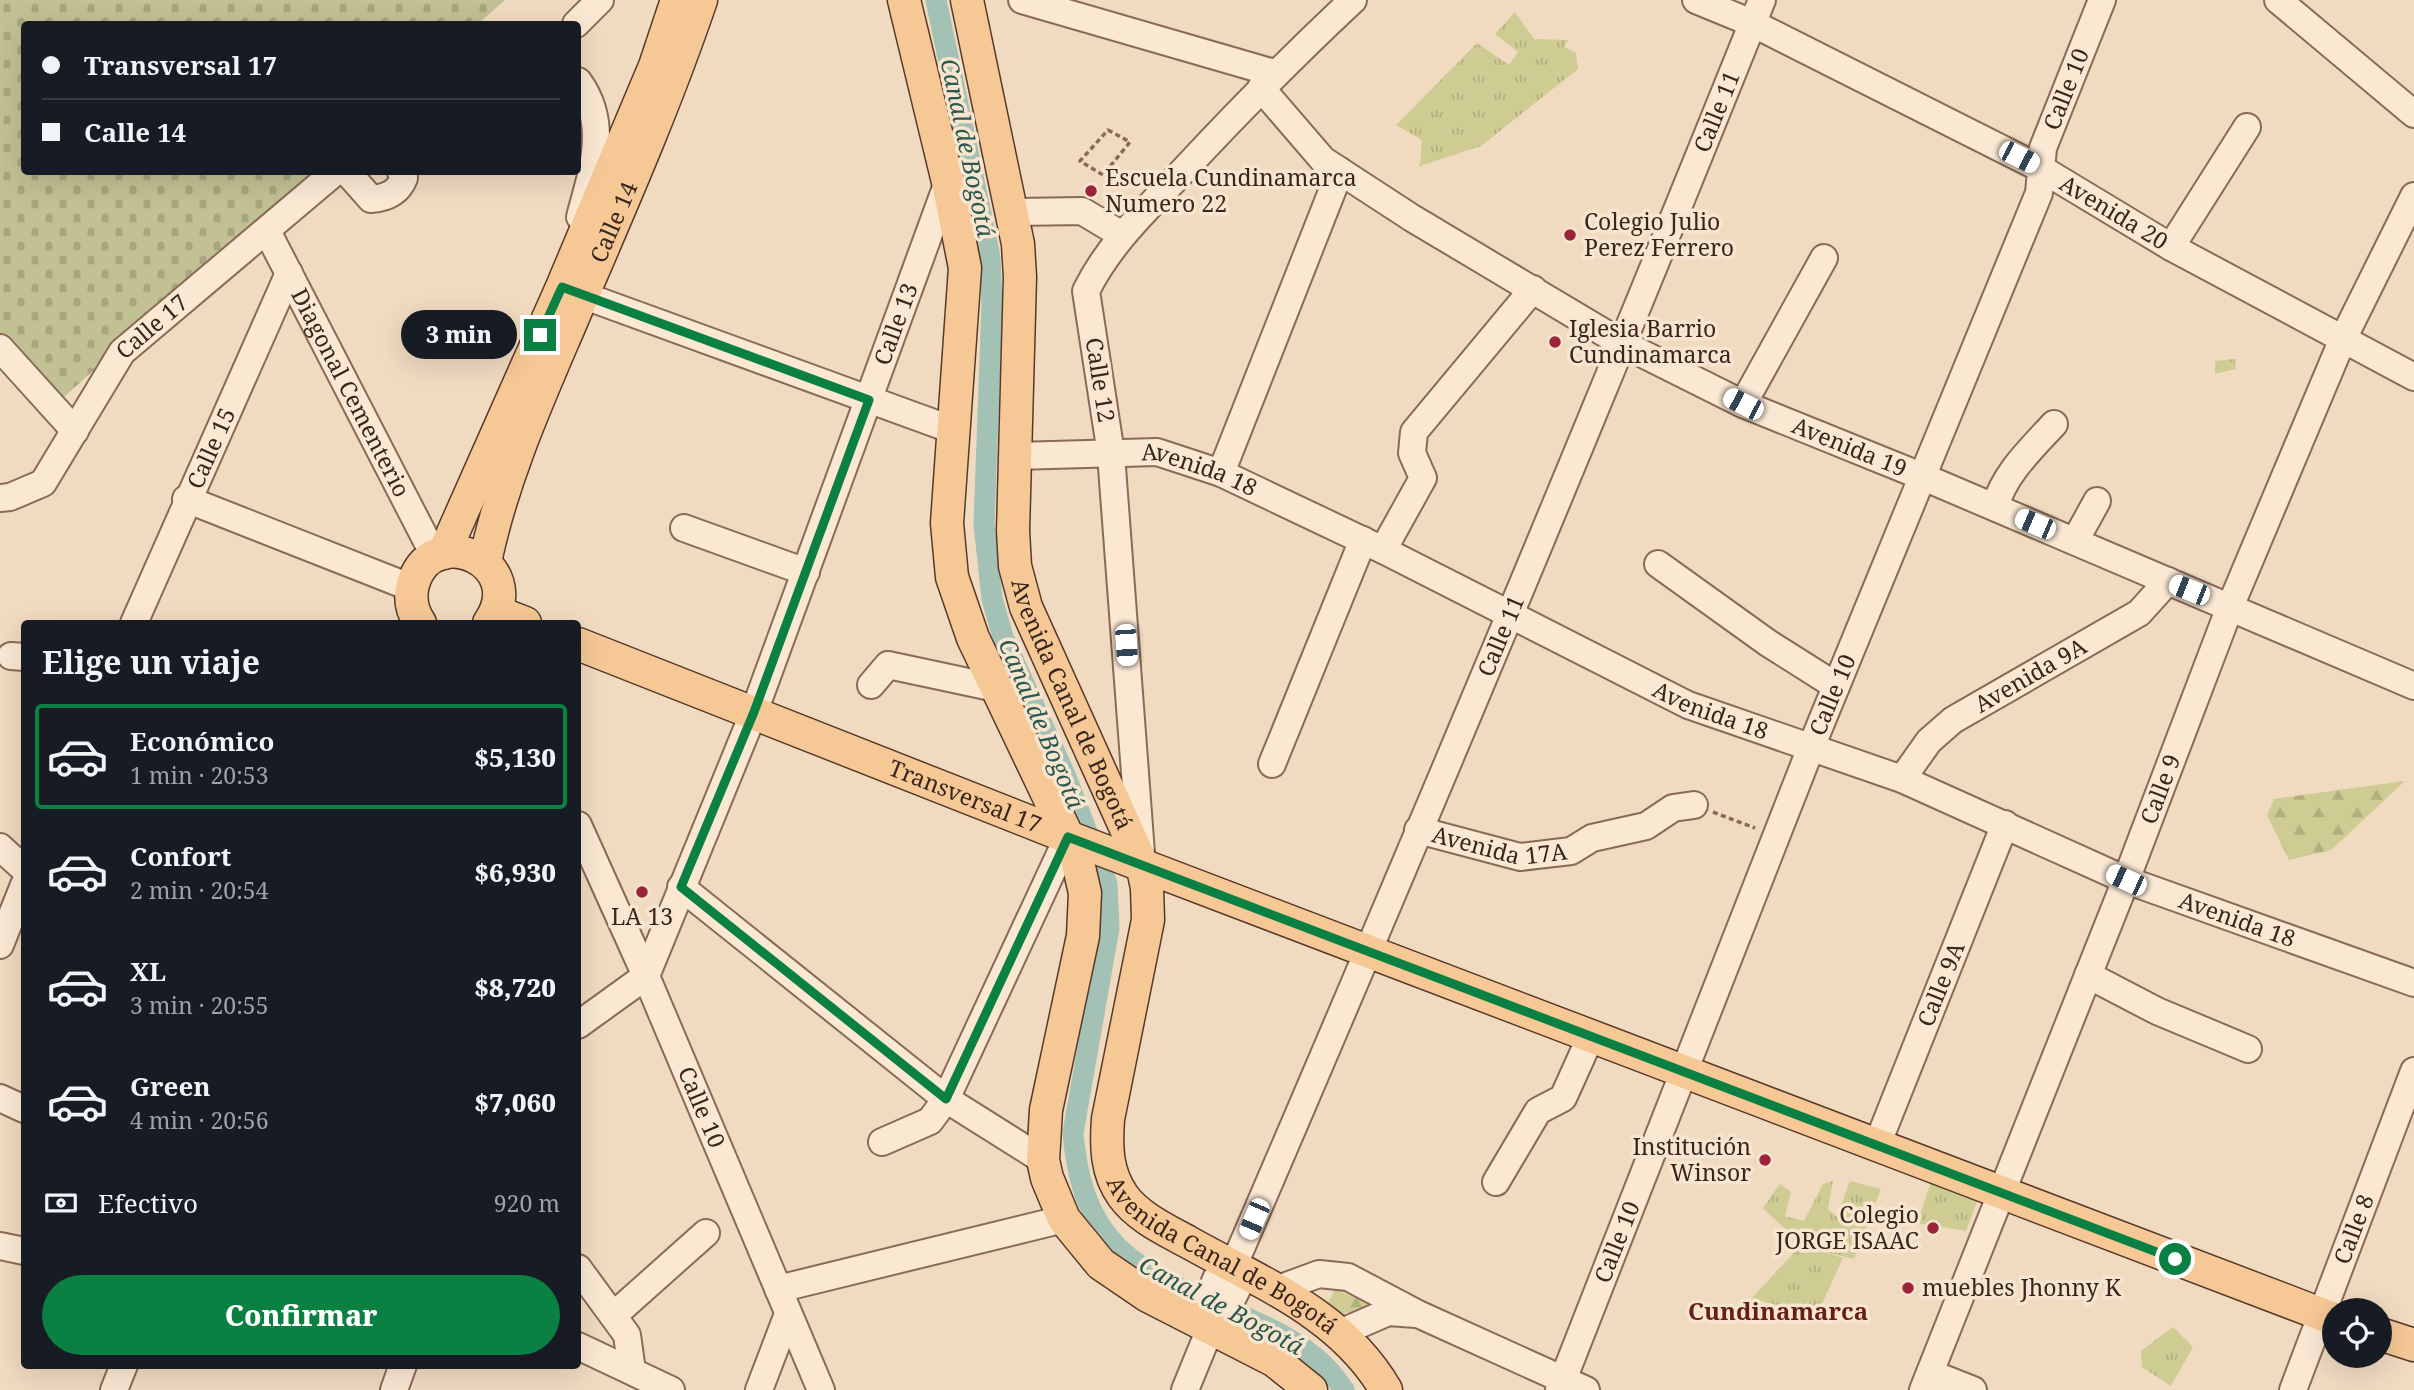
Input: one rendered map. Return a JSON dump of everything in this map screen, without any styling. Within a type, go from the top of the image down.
[{"type":"main road","name":"Calle 14","points":[[485,562],[494,520],[515,454],[677,0]]},
{"type":"main road","name":"Calle 14","points":[[412,588],[424,564],[440,555],[572,291],[672,86],[701,0]]},
{"type":"main road","points":[[904,0],[948,182],[965,268],[947,523],[949,561],[963,613],[996,688],[1076,839],[1082,876],[1085,920],[1046,1110],[1043,1160],[1064,1219],[1091,1254],[1115,1275],[1212,1319],[1275,1361],[1311,1390]]},
{"type":"main road","name":"Avenida Canal de Bogotá","points":[[968,0],[1013,212],[1020,277],[1013,551],[1026,607],[1147,887],[1148,920],[1108,1119],[1108,1161],[1118,1188],[1132,1207],[1229,1278],[1278,1289],[1340,1333],[1363,1356],[1386,1390]]},
{"type":"main road","points":[[440,555],[473,555],[485,562],[496,577],[504,619]]},
{"type":"main road","points":[[412,588],[413,611],[418,620]]},
{"type":"main road","name":"Transversal 17","points":[[581,644],[1076,839],[2322,1315]]},
{"type":"main road","points":[[2392,1338],[2414,1345]]},
{"type":"street","points":[[579,21],[600,0]]},
{"type":"street","points":[[1022,0],[1267,80]]},
{"type":"street","name":"Calle 12","points":[[1138,862],[1111,454],[1086,291],[1098,267],[1122,235],[1267,80],[1353,0]]},
{"type":"street","name":"Avenida 20","points":[[1696,0],[1757,12],[2040,168],[2171,247],[2342,341],[2414,377]]},
{"type":"street","name":"Calle 10","points":[[1569,1387],[1685,1072],[1812,745],[2039,193],[2043,148],[2102,0]]},
{"type":"street","points":[[2278,0],[2414,114]]},
{"type":"street","name":"Calle 11","points":[[1185,1390],[1229,1278],[1623,344],[1757,12]]},
{"type":"street","name":"Avenida 19","points":[[1267,80],[1323,160],[1412,218],[1623,344],[1743,404],[1995,507],[2414,686]]},
{"type":"street","points":[[581,85],[589,97],[598,148],[572,291],[953,430]]},
{"type":"street","points":[[2171,247],[2247,128]]},
{"type":"street","points":[[1221,473],[1340,172]]},
{"type":"street","name":"Calle 17","points":[[0,498],[10,497],[43,484],[122,352],[331,175]]},
{"type":"street","points":[[350,175],[371,199],[384,198],[400,187],[402,175]]},
{"type":"street","name":"Calle 13","points":[[646,976],[754,712],[948,182]]},
{"type":"street","name":"Calle 9","points":[[1927,1381],[2126,880],[2230,607],[2342,341],[2414,196]]},
{"type":"street","points":[[1013,212],[1082,211],[1122,235]]},
{"type":"street","name":"Diagonal Cementerio","points":[[267,230],[440,555]]},
{"type":"street","points":[[1743,404],[1824,258]]},
{"type":"street","name":"Calle 15","points":[[135,620],[186,499],[289,273]]},
{"type":"street","points":[[1272,764],[1373,545],[1423,478],[1412,453],[1414,432],[1534,289]]},
{"type":"street","points":[[0,348],[75,431]]},
{"type":"street","points":[[1995,507],[1999,493],[2022,457],[2054,424]]},
{"type":"street","name":"Avenida 18","points":[[1015,456],[1157,452],[1221,473],[1373,545],[1688,705],[1812,745],[1902,779],[2126,880],[2414,983]]},
{"type":"street","points":[[186,499],[412,588]]},
{"type":"street","points":[[2075,541],[2097,501]]},
{"type":"street","points":[[684,528],[806,572]]},
{"type":"street","points":[[1658,564],[1769,643],[1836,686]]},
{"type":"street","name":"Avenida 9A","points":[[1902,779],[1929,741],[1953,720],[2139,613],[2168,581]]},
{"type":"street","points":[[871,685],[888,665],[996,688]]},
{"type":"street","name":"Avenida 17A","points":[[1418,830],[1520,857],[1572,851],[1592,838],[1646,826],[1674,808],[1695,805]]},
{"type":"street","name":"Calle 9A","points":[[1877,1145],[2005,824]]},
{"type":"street","name":"Calle 10","points":[[581,832],[646,976],[821,1390]]},
{"type":"street","points":[[882,1142],[929,1121],[946,1099],[1076,839]]},
{"type":"street","points":[[0,847],[21,866]]},
{"type":"street","points":[[681,887],[946,1099],[1043,1160]]},
{"type":"street","points":[[0,945],[21,892]]},
{"type":"street","points":[[2088,975],[2157,1011],[2248,1049]]},
{"type":"street","points":[[581,1023],[646,976]]},
{"type":"street","points":[[1496,1182],[1538,1111],[1563,1098],[1591,1036]]},
{"type":"street","name":"Calle 8","points":[[2335,1298],[2414,1071]]},
{"type":"street","points":[[0,1098],[21,1108]]},
{"type":"street","points":[[778,1289],[1064,1219]]},
{"type":"street","points":[[614,1315],[706,1233]]},
{"type":"street","points":[[0,1245],[21,1250]]},
{"type":"street","points":[[581,1272],[627,1335],[632,1371]]},
{"type":"street","points":[[1278,1289],[1319,1274],[1348,1277],[1569,1387]]},
{"type":"street","points":[[1340,1333],[1388,1312],[1418,1314]]},
{"type":"street","points":[[759,1390],[788,1314]]},
{"type":"street","name":"Calle 8","points":[[2294,1390],[2322,1330]]},
{"type":"street","points":[[581,1347],[671,1390]]},
{"type":"street","points":[[114,1390],[122,1369]]},
{"type":"street","points":[[394,1390],[402,1369]]},
{"type":"street","points":[[1927,1381],[1973,1390]]},
{"type":"path","points":[[1108,130],[1130,142],[1103,174],[1080,161],[1108,130]]},
{"type":"path","points":[[1695,805],[1777,836]]},
{"type":"green space","points":[[0,0],[505,0],[481,21],[21,21],[21,175],[312,175],[46,413],[0,360]]},
{"type":"green space","points":[[1515,12],[1534,39],[1568,40],[1564,47],[1576,53],[1578,69],[1481,146],[1420,166],[1422,140],[1396,125],[1477,43],[1509,65],[1518,52],[1495,34]]},
{"type":"green space","points":[[2235,359],[2236,369],[2215,374],[2215,361]]},
{"type":"green space","points":[[2405,781],[2331,850],[2289,860],[2267,815],[2274,799]]},
{"type":"green space","points":[[1932,1179],[1979,1196],[1966,1231],[1917,1223]]},
{"type":"green space","points":[[1833,1181],[1828,1209],[1837,1217],[1850,1181],[1881,1189],[1854,1259],[1821,1251],[1843,1258],[1816,1317],[1752,1298],[1801,1245],[1763,1208],[1780,1184],[1791,1192],[1785,1216],[1804,1221],[1823,1184]]},
{"type":"green space","points":[[1335,1289],[1350,1296],[1367,1296],[1368,1311],[1356,1318],[1347,1312],[1338,1318],[1326,1307]]},
{"type":"green space","points":[[2173,1327],[2193,1347],[2171,1386],[2142,1367],[2141,1351]]},
{"type":"waterway","name":"Canal de Bogotá","points":[[936,0],[990,257],[992,304],[984,524],[992,599],[1003,637],[1066,777],[1107,884],[1109,928],[1073,1133],[1080,1176],[1092,1210],[1108,1237],[1130,1258],[1155,1275],[1294,1342],[1316,1358],[1344,1390]]},
{"type":"place","name":"Escuela Cundinamarca Numero 22","points":[[1091,191]]},
{"type":"place","name":"Colegio Julio Perez Ferrero","points":[[1570,235]]},
{"type":"place","name":"Iglesia Barrio Cundinamarca","points":[[1555,342]]},
{"type":"place","name":"LA 13","points":[[642,892]]},
{"type":"place","name":"Institución Winsor","points":[[1765,1160]]},
{"type":"place","name":"Colegio JORGE ISAAC","points":[[1933,1228]]},
{"type":"place","name":"muebles Jhonny K","points":[[1908,1288]]},
{"type":"district","name":"Cundinamarca","points":[[1778,1312]]},
{"type":"route","points":[[540,335],[562,287],[869,400],[754,712],[681,887],[946,1099],[1068,837],[2175,1259]]}]
